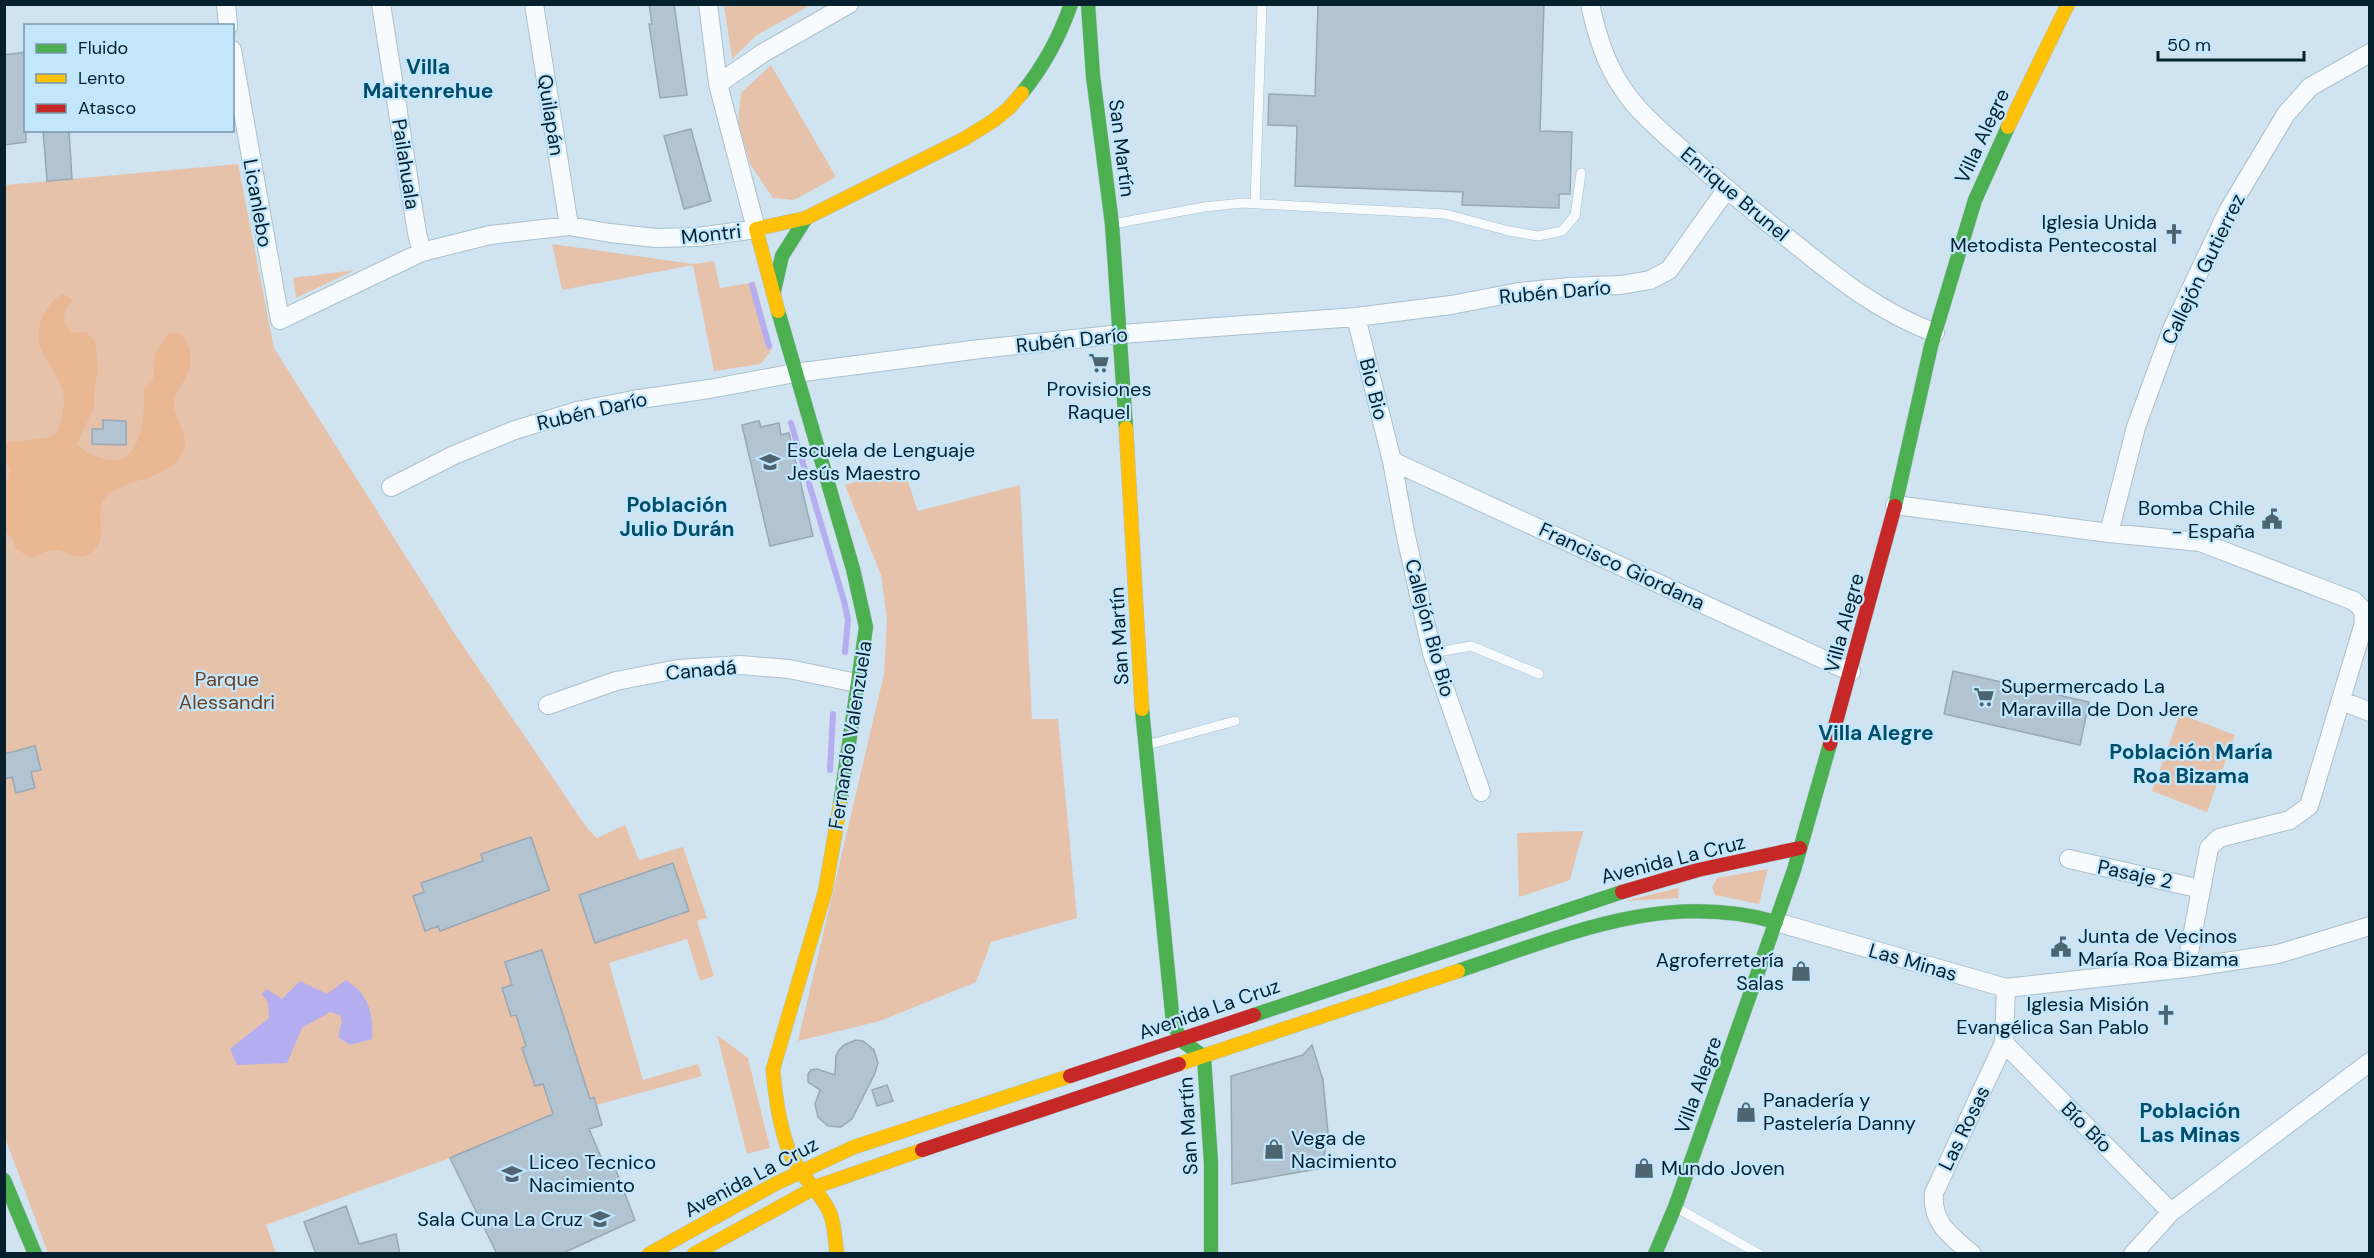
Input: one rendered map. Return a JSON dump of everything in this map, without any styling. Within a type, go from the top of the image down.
[{"type":"main road","name":"Montri","points":[[756,229],[806,218],[979,131],[1001,115],[1023,94],[1046,60],[1071,4]]},
{"type":"main road","name":"San Martín","points":[[1088,4],[1093,76],[1112,224],[1121,334],[1144,746],[1173,1023],[1181,1040],[1204,1057],[1211,1163],[1211,1254]]},
{"type":"main road","name":"Villa Alegre","points":[[1656,1254],[1675,1207],[1800,848],[1896,505],[1935,333],[1975,200],[2023,94],[2068,4]]},
{"type":"main road","points":[[1046,60],[1064,54]]},
{"type":"main road","points":[[1079,59],[1093,76]]},
{"type":"main road","name":"Fernando Valenzuela","points":[[773,292],[782,256],[806,218]]},
{"type":"main road","name":"Fernando Valenzuela","points":[[756,229],[795,373],[862,601],[866,627],[845,777],[825,892],[773,1068],[781,1122],[789,1151],[804,1178],[829,1211],[834,1227],[837,1254]]},
{"type":"main road","name":"Avenida La Cruz","points":[[693,1254],[804,1178],[854,1147],[1181,1040],[1590,901],[1800,848]]},
{"type":"main road","name":"Avenida La Cruz","points":[[649,1254],[804,1178],[965,1133],[1204,1057],[1508,952],[1602,923],[1701,904],[1776,922]]},
{"type":"main road","points":[[4,1180],[35,1254]]},
{"type":"street","points":[[226,4],[228,24]]},
{"type":"street","name":"Pailahuala","points":[[381,4],[417,233],[422,252]]},
{"type":"street","name":"Quilapán","points":[[534,4],[569,226]]},
{"type":"street","name":"Fernando Valenzuela","points":[[708,4],[718,84],[756,229]]},
{"type":"street","points":[[718,84],[763,53],[849,4]]},
{"type":"street","name":"Enrique Brunel","points":[[1590,4],[1605,55],[1624,90],[1650,120],[1726,190],[1853,290],[1897,318],[1935,333]]},
{"type":"street","name":"Callejón Gutierrez","points":[[2109,532],[2136,427],[2168,340],[2228,211],[2286,114],[2310,87],[2370,53]]},
{"type":"street","name":"Licanlebo","points":[[234,62],[280,320]]},
{"type":"street","name":"Rubén Darío","points":[[391,487],[454,455],[505,434],[577,411],[795,373],[980,349],[1121,334],[1356,318],[1519,292],[1621,285],[1650,280],[1669,270],[1726,190]]},
{"type":"street","name":"Montri","points":[[280,320],[422,252],[490,235],[569,226],[656,238],[698,237],[756,229]]},
{"type":"street","name":"Bio Bio","points":[[1356,318],[1392,461]]},
{"type":"street","name":"Callejón Bio Bio","points":[[1392,461],[1432,653],[1481,792]]},
{"type":"street","name":"Francisco Giordana","points":[[1392,461],[1851,672]]},
{"type":"street","points":[[1896,505],[2199,542],[2358,604],[2364,614],[2364,623],[2308,806],[2290,820],[2219,838],[2209,848],[2186,968]]},
{"type":"street","name":"Canadá","points":[[548,705],[616,681],[678,669],[753,666],[789,669],[857,683]]},
{"type":"street","points":[[2342,701],[2370,712]]},
{"type":"street","name":"Pasaje 2","points":[[2068,860],[2201,889]]},
{"type":"street","name":"Las Minas","points":[[1776,922],[2006,988],[2186,968],[2278,954],[2370,926]]},
{"type":"street","name":"Las Rosas","points":[[1972,1254],[1942,1227],[1934,1211],[1934,1193],[2004,1043],[2006,988]]},
{"type":"street","name":"Bío Bío","points":[[2004,1043],[2170,1212]]},
{"type":"street","points":[[2133,1254],[2170,1212],[2370,1062]]},
{"type":"lane","points":[[1255,204],[1262,4]]},
{"type":"lane","points":[[1112,224],[1204,207],[1255,204],[1445,214],[1509,231],[1538,236],[1562,231],[1575,216],[1581,173]]},
{"type":"lane","points":[[1432,653],[1471,646],[1539,674]]},
{"type":"lane","points":[[1144,746],[1235,721]]},
{"type":"lane","points":[[1675,1207],[1759,1254]]},
{"type":"green space","points":[[724,4],[811,5],[757,35],[732,59]]},
{"type":"green space","points":[[771,65],[836,177],[794,200],[773,198],[750,164],[738,122],[741,93]]},
{"type":"green space","name":"Parque Alessandri","points":[[238,164],[274,348],[453,631],[587,828],[597,838],[625,825],[639,860],[683,847],[707,918],[697,921],[714,976],[700,981],[687,939],[609,963],[643,1080],[698,1064],[702,1076],[596,1105],[594,1097],[450,1158],[266,1225],[276,1253],[48,1253],[5,1138],[5,185]]},
{"type":"green space","points":[[552,244],[693,264],[714,261],[720,288],[755,282],[772,349],[761,364],[714,371],[693,265],[562,290]]},
{"type":"green space","points":[[355,270],[296,298],[293,278]]},
{"type":"green space","points":[[903,467],[918,511],[1020,485],[1032,719],[1058,719],[1077,918],[991,942],[976,982],[880,1021],[798,1041],[884,674],[887,618],[881,575],[845,485]]},
{"type":"green space","points":[[2180,714],[2235,735],[2207,812],[2152,791]]},
{"type":"green space","points":[[1583,831],[1570,880],[1519,897],[1517,833]]},
{"type":"green space","points":[[1768,869],[1759,904],[1715,895],[1712,887],[1717,878]]},
{"type":"green space","points":[[1678,888],[1679,898],[1625,901]]},
{"type":"green space","points":[[717,1035],[748,1058],[770,1148],[747,1154]]},
{"type":"shaded area","points":[[62,294],[73,300],[65,310],[64,323],[73,333],[86,332],[95,341],[98,367],[94,407],[77,444],[83,450],[105,459],[118,460],[127,456],[139,436],[144,411],[144,389],[153,380],[155,354],[169,333],[182,334],[190,355],[190,366],[176,394],[174,404],[185,443],[177,461],[167,469],[118,488],[108,495],[102,504],[101,536],[97,547],[92,552],[78,556],[50,550],[31,558],[16,549],[12,537],[5,533],[5,482],[8,480],[10,468],[5,463],[5,443],[46,438],[57,433],[64,397],[58,379],[40,346],[39,331],[46,310]]},
{"type":"shaded area","points":[[346,980],[360,992],[368,1005],[372,1021],[372,1039],[350,1045],[338,1037],[342,1021],[340,1015],[330,1012],[302,1028],[287,1063],[237,1065],[230,1049],[269,1018],[268,1003],[262,994],[267,989],[282,999],[300,981],[327,994]]},
{"type":"building","points":[[649,4],[674,4],[687,95],[660,98],[649,24],[652,24]]},
{"type":"building","points":[[1318,4],[1544,4],[1540,131],[1572,132],[1570,194],[1559,194],[1559,208],[1462,205],[1463,192],[1295,186],[1297,126],[1268,125],[1269,94],[1315,96]]},
{"type":"building","points":[[24,52],[26,142],[4,145],[4,55]]},
{"type":"building","points":[[691,129],[711,201],[684,209],[664,136]]},
{"type":"building","points":[[43,132],[69,132],[72,179],[47,181]]},
{"type":"building","points":[[103,420],[126,421],[126,445],[92,444],[92,429],[103,429]]},
{"type":"building","name":"Escuela de Lenguaje Jesús Maestro","points":[[759,421],[761,427],[779,423],[781,435],[789,433],[813,536],[770,546],[742,425]]},
{"type":"building","points":[[1953,671],[2089,702],[2080,745],[1944,714]]},
{"type":"building","points":[[35,746],[41,770],[31,772],[35,788],[16,793],[12,777],[4,779],[4,754]]},
{"type":"building","points":[[531,837],[549,890],[440,931],[438,926],[425,931],[413,896],[424,892],[421,883],[483,861],[481,854]]},
{"type":"building","points":[[673,863],[689,911],[595,943],[579,895]]},
{"type":"building","points":[[542,950],[590,1099],[594,1097],[602,1125],[589,1129],[604,1164],[612,1160],[635,1220],[561,1254],[497,1254],[450,1158],[553,1114],[543,1084],[535,1086],[522,1048],[526,1046],[516,1015],[511,1016],[502,988],[512,985],[505,962]]},
{"type":"building","points":[[856,1040],[863,1041],[874,1050],[878,1063],[875,1073],[852,1119],[841,1127],[828,1126],[818,1117],[815,1104],[820,1090],[808,1082],[808,1074],[811,1070],[817,1069],[835,1075],[836,1056],[839,1050]]},
{"type":"building","points":[[1312,1045],[1323,1080],[1328,1133],[1322,1168],[1232,1184],[1231,1076],[1303,1055]]},
{"type":"building","points":[[887,1085],[893,1101],[877,1106],[872,1090]]},
{"type":"building","points":[[346,1206],[359,1244],[396,1234],[400,1254],[316,1254],[304,1222]]},
{"type":"waterway","points":[[752,285],[769,346]]},
{"type":"waterway","points":[[791,423],[844,601],[848,620],[845,652]]},
{"type":"waterway","points":[[830,770],[833,714]]},
{"type":"traffic: fast","points":[[1022,93],[1050,51],[1071,4]]},
{"type":"traffic: fast","points":[[1088,4],[1093,76],[1112,224],[1126,428]]},
{"type":"traffic: fast","points":[[1895,506],[1931,346],[1975,200],[2008,127]]},
{"type":"traffic: fast","points":[[774,291],[782,256],[806,218]]},
{"type":"traffic: fast","points":[[778,311],[853,569],[866,627],[840,805]]},
{"type":"traffic: fast","points":[[1142,709],[1173,1023],[1181,1040],[1204,1057],[1211,1163],[1211,1254]]},
{"type":"traffic: fast","points":[[1655,1254],[1675,1207],[1794,870],[1830,744]]},
{"type":"traffic: fast","points":[[1254,1015],[1622,892]]},
{"type":"traffic: fast","points":[[1458,971],[1575,932],[1614,921],[1654,914],[1694,911],[1734,913],[1776,922]]},
{"type":"traffic: fast","points":[[4,1180],[35,1254]]},
{"type":"traffic: slow","points":[[2008,127],[2068,4]]},
{"type":"traffic: slow","points":[[778,311],[756,229],[806,218],[964,139],[993,121],[1022,93]]},
{"type":"traffic: slow","points":[[1126,428],[1142,709]]},
{"type":"traffic: slow","points":[[837,1254],[830,1213],[821,1197],[798,1168],[789,1151],[778,1110],[773,1069],[825,892],[840,805]]},
{"type":"traffic: slow","points":[[1179,1064],[1458,971]]},
{"type":"traffic: slow","points":[[649,1254],[775,1184],[854,1147],[1070,1076]]},
{"type":"traffic: slow","points":[[694,1254],[818,1186],[922,1150]]},
{"type":"traffic: jam","points":[[1830,744],[1895,506]]},
{"type":"traffic: jam","points":[[1622,892],[1698,870],[1800,848]]},
{"type":"traffic: jam","points":[[1070,1076],[1254,1015]]},
{"type":"traffic: jam","points":[[922,1150],[1179,1064]]},
{"type":"place","name":"Iglesia Unida Metodista Pentecostal","points":[[2174,234]]},
{"type":"place","name":"Provisiones Raquel","points":[[1099,363]]},
{"type":"place","name":"Escuela de Lenguaje Jesús Maestro","points":[[770,462]]},
{"type":"place","name":"Bomba Chile - España","points":[[2272,519]]},
{"type":"place","name":"Supermercado La Maravilla de Don Jere","points":[[1984,697]]},
{"type":"place","name":"Junta de Vecinos María Roa Bizama","points":[[2061,947]]},
{"type":"place","name":"Agroferretería Salas","points":[[1801,971]]},
{"type":"place","name":"Iglesia Misión Evangélica San Pablo","points":[[2166,1015]]},
{"type":"place","name":"Panadería y Pastelería Danny","points":[[1746,1112]]},
{"type":"place","name":"Vega de Nacimiento","points":[[1274,1149]]},
{"type":"place","name":"Mundo Joven","points":[[1644,1168]]},
{"type":"place","name":"Liceo Tecnico Nacimiento","points":[[512,1174]]},
{"type":"place","name":"Sala Cuna La Cruz","points":[[600,1219]]},
{"type":"district","name":"Villa Maitenrehue","points":[[428,79]]},
{"type":"district","name":"Población Julio Durán","points":[[677,517]]},
{"type":"district","name":"Villa Alegre","points":[[1876,733]]},
{"type":"district","name":"Población María Roa Bizama","points":[[2191,764]]},
{"type":"district","name":"Población Las Minas","points":[[2190,1123]]}]
